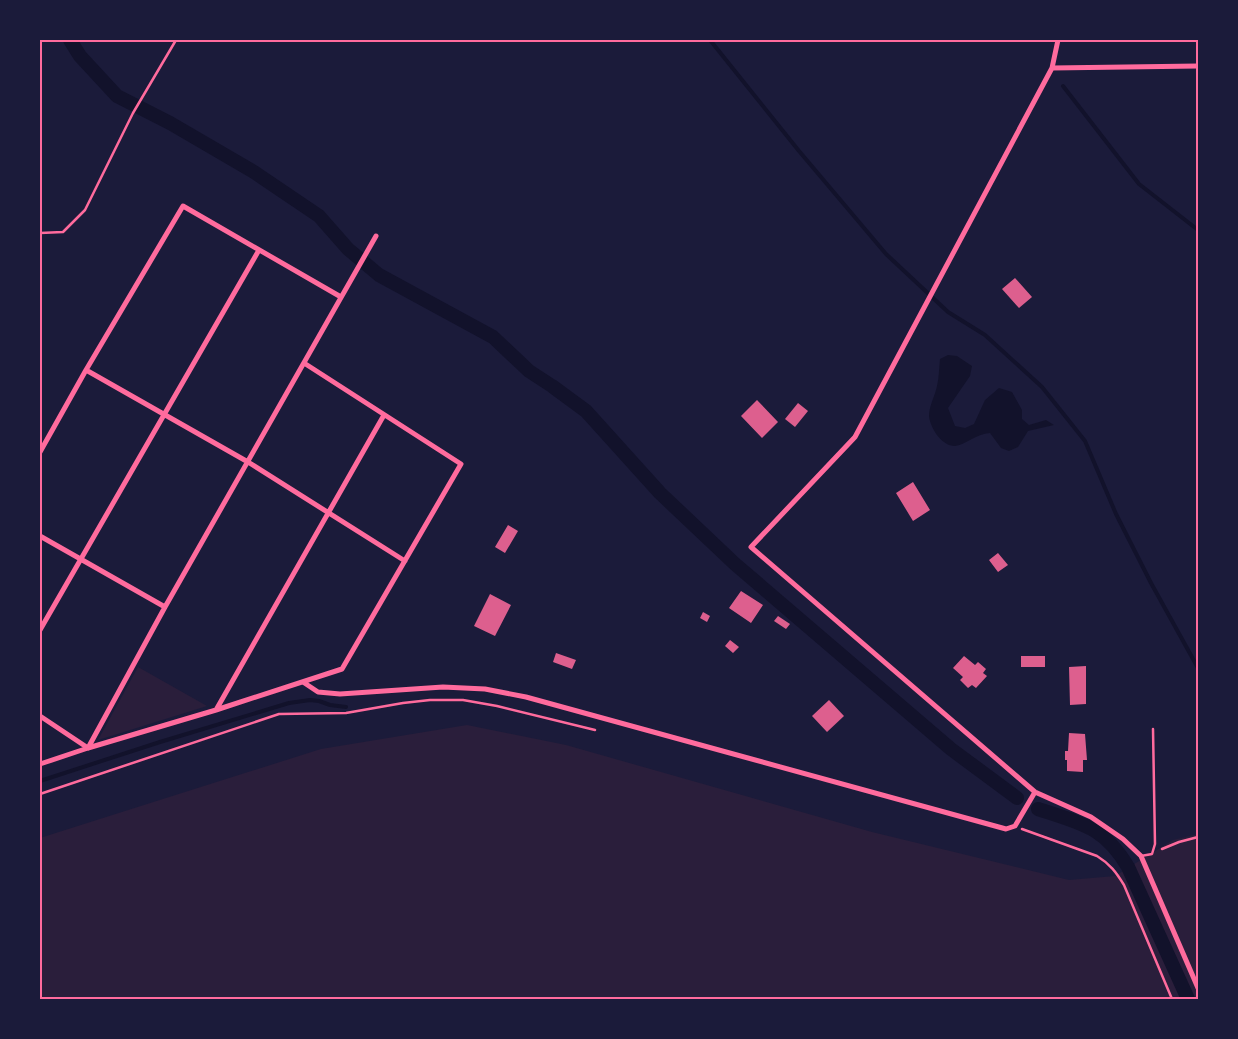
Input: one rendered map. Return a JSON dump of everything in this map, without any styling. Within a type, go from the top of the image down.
[{"type":"street","points":[[1058,40],[1052,68],[856,437],[751,546],[1035,792],[1091,817],[1123,839],[1141,856],[1198,988]]},
{"type":"street","points":[[1052,68],[1198,66]]},
{"type":"street","points":[[40,452],[183,206],[341,297]]},
{"type":"street","points":[[88,748],[165,607],[376,236]]},
{"type":"street","points":[[40,630],[259,250]]},
{"type":"street","points":[[40,764],[342,669],[461,464],[304,363]]},
{"type":"street","points":[[86,370],[248,462],[405,561]]},
{"type":"street","points":[[216,710],[384,415]]},
{"type":"street","points":[[40,536],[165,607]]},
{"type":"street","points":[[303,682],[318,692],[340,694],[443,686],[485,689],[526,697],[1006,829],[1015,826],[1035,792]]},
{"type":"street","points":[[40,716],[88,748]]},
{"type":"lane","points":[[1141,856],[1152,854],[1155,844],[1153,729]]},
{"type":"path","points":[[40,234],[62,232],[85,210],[133,113],[176,40]]},
{"type":"path","points":[[40,794],[279,714],[346,713],[412,702],[464,700],[497,706],[595,730]]},
{"type":"path","points":[[1015,826],[1097,856],[1108,862],[1116,870],[1172,999]]},
{"type":"path","points":[[1152,854],[1179,842],[1198,837]]},
{"type":"shaded area","points":[[948,355],[957,356],[972,366],[970,376],[948,408],[955,426],[965,428],[974,424],[985,400],[999,388],[1012,392],[1022,410],[1022,419],[1029,425],[1046,420],[1054,425],[1028,431],[1018,447],[1009,451],[1001,448],[990,433],[980,435],[955,446],[945,443],[934,430],[929,416],[938,383],[940,359]]},
{"type":"shaded area","points":[[138,667],[207,706],[98,740]]},
{"type":"shaded area","points":[[467,725],[566,745],[872,832],[1069,880],[1115,876],[1173,840],[1198,834],[1198,999],[40,999],[40,838],[321,749]]},
{"type":"building","points":[[1015,278],[1032,297],[1019,308],[1002,289]]},
{"type":"building","points":[[757,400],[778,422],[762,438],[741,416]]},
{"type":"building","points":[[798,403],[808,411],[795,427],[785,419]]},
{"type":"building","points":[[913,482],[930,510],[913,521],[896,493]]},
{"type":"building","points":[[508,525],[518,531],[505,553],[495,547]]},
{"type":"building","points":[[998,553],[1008,565],[998,572],[989,560]]},
{"type":"building","points":[[741,591],[763,605],[751,623],[729,608]]},
{"type":"building","points":[[490,594],[511,605],[495,636],[474,626]]},
{"type":"building","points":[[703,612],[710,616],[707,622],[700,618]]},
{"type":"building","points":[[778,616],[790,624],[786,629],[774,621]]},
{"type":"building","points":[[730,640],[739,647],[733,653],[725,646]]},
{"type":"building","points":[[556,653],[576,660],[572,669],[553,662]]},
{"type":"building","points":[[964,656],[975,665],[978,662],[986,669],[983,673],[987,676],[976,688],[972,685],[968,688],[960,680],[963,677],[953,668]]},
{"type":"building","points":[[1021,656],[1045,656],[1045,667],[1021,667]]},
{"type":"building","points":[[1086,666],[1086,704],[1070,705],[1069,667]]},
{"type":"building","points":[[829,700],[844,716],[827,732],[812,716]]},
{"type":"building","points":[[1069,733],[1085,734],[1087,760],[1083,760],[1083,772],[1067,771],[1065,751],[1068,751]]},
{"type":"waterway","points":[[70,40],[80,56],[117,96],[170,123],[254,172],[319,216],[348,249],[379,275],[493,337],[529,371],[586,411],[660,493],[735,564],[951,749],[1017,798]]},
{"type":"waterway","points":[[710,40],[799,151],[886,254],[948,312],[985,335],[1042,387],[1085,441],[1116,514],[1151,583],[1198,668]]},
{"type":"waterway","points":[[1063,86],[1139,184],[1198,230]]},
{"type":"waterway","points":[[40,781],[289,703],[310,700],[346,707]]},
{"type":"waterway","points":[[1038,809],[1090,828],[1100,834],[1119,853],[1128,867],[1188,999]]}]
